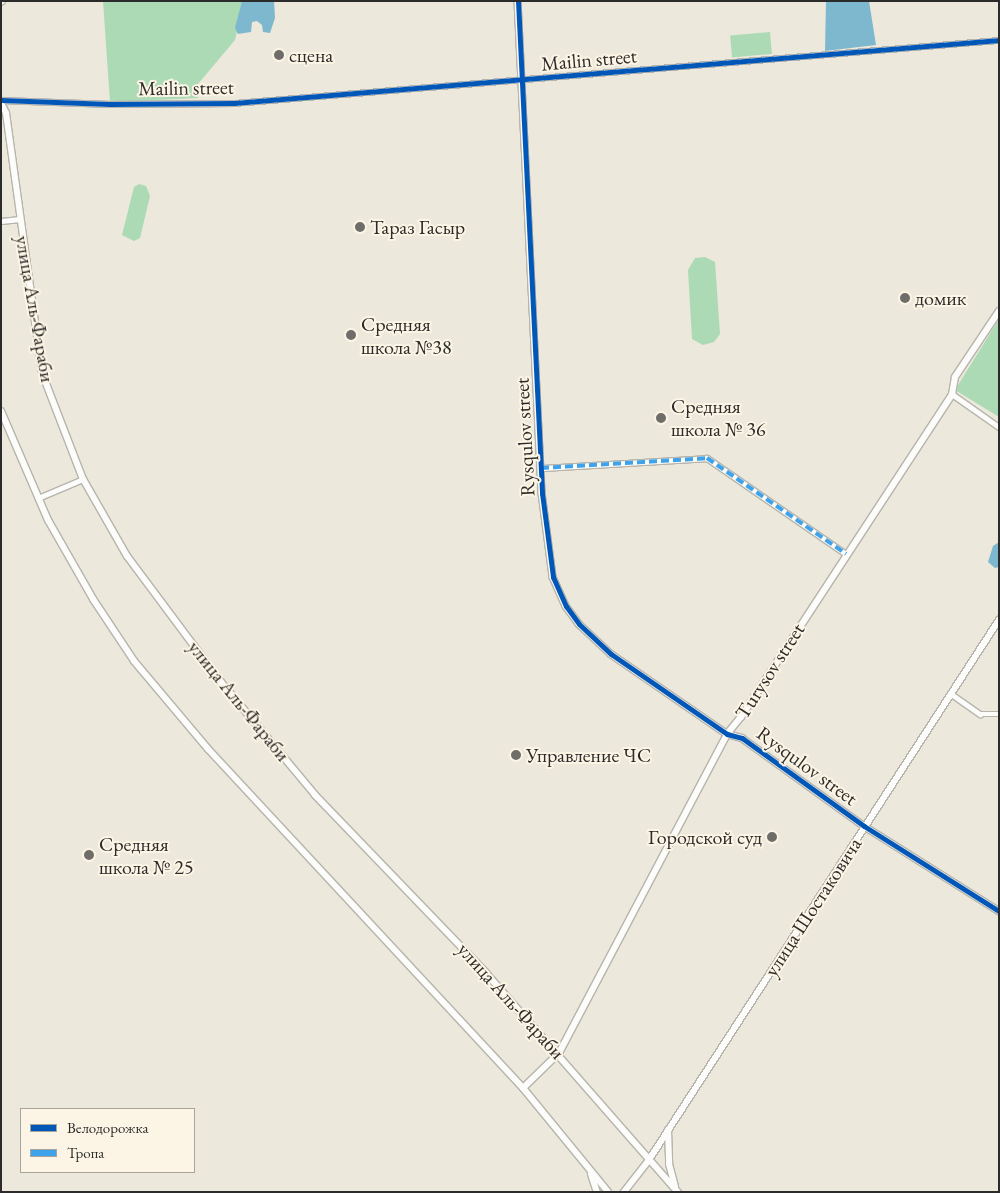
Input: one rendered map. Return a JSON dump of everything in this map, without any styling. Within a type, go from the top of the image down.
[{"type":"main road","name":"улица Аль-Фараби","points":[[1,101],[6,113],[5,133],[20,219],[42,373],[83,479],[127,556],[221,682],[315,795],[559,1053],[649,1160],[678,1191]]},
{"type":"main road","name":"Turysov street","points":[[523,1088],[559,1053],[727,734],[741,717],[952,394],[955,377],[999,311]]},
{"type":"main road","points":[[1,411],[38,498],[93,599],[134,661],[162,696],[523,1088],[608,1192]]},
{"type":"main road","points":[[668,1130],[669,1164],[678,1191]]},
{"type":"main road","points":[[589,1168],[596,1192]]},
{"type":"street","name":"Rysqulov street","points":[[518,1],[524,80],[541,468],[548,551],[553,577],[566,606],[579,624],[611,654],[727,734],[742,738],[864,826],[999,911]]},
{"type":"street","name":"Mailin street","points":[[1,101],[110,104],[234,103],[999,40]]},
{"type":"street","points":[[1,221],[20,219]]},
{"type":"street","points":[[952,394],[999,427]]},
{"type":"street","points":[[541,468],[708,458],[846,554]]},
{"type":"street","points":[[38,498],[83,479]]},
{"type":"street","name":"улица Шостаковича","points":[[624,1192],[649,1160],[999,620]]},
{"type":"street","points":[[950,693],[980,714],[999,714]]},
{"type":"green space","points":[[103,1],[244,1],[235,40],[198,84],[198,98],[110,102]]},
{"type":"green space","points":[[770,32],[772,54],[732,57],[730,35]]},
{"type":"green space","points":[[139,184],[146,186],[150,196],[140,238],[134,241],[122,235],[134,187]]},
{"type":"green space","points":[[705,257],[715,262],[720,334],[714,342],[703,345],[692,339],[688,270],[695,258]]},
{"type":"green space","points":[[999,319],[999,417],[955,390]]},
{"type":"water","points":[[242,1],[274,1],[275,18],[270,33],[263,32],[262,25],[257,21],[252,22],[251,32],[238,34],[235,28]]},
{"type":"water","points":[[826,1],[869,1],[876,45],[825,51]]},
{"type":"water","points":[[999,542],[999,567],[995,568],[988,562],[993,546]]},
{"type":"marked path","points":[[541,468],[707,458],[846,554]]},
{"type":"cycle path","points":[[518,1],[542,493],[553,577],[566,606],[579,624],[611,654],[727,734],[742,738],[864,826],[999,911]]},
{"type":"cycle path","points":[[1,100],[110,104],[234,103],[999,40]]},
{"type":"place","name":"сцена","points":[[279,55]]},
{"type":"place","name":"Тараз Гасыр","points":[[360,227]]},
{"type":"place","name":"домик","points":[[905,298]]},
{"type":"place","name":"Средняя школа №38","points":[[351,335]]},
{"type":"place","name":"Средняя школа № 36","points":[[661,418]]},
{"type":"place","name":"Управление ЧС","points":[[516,755]]},
{"type":"place","name":"Городской суд","points":[[772,837]]},
{"type":"place","name":"Средняя школа № 25","points":[[89,855]]}]
